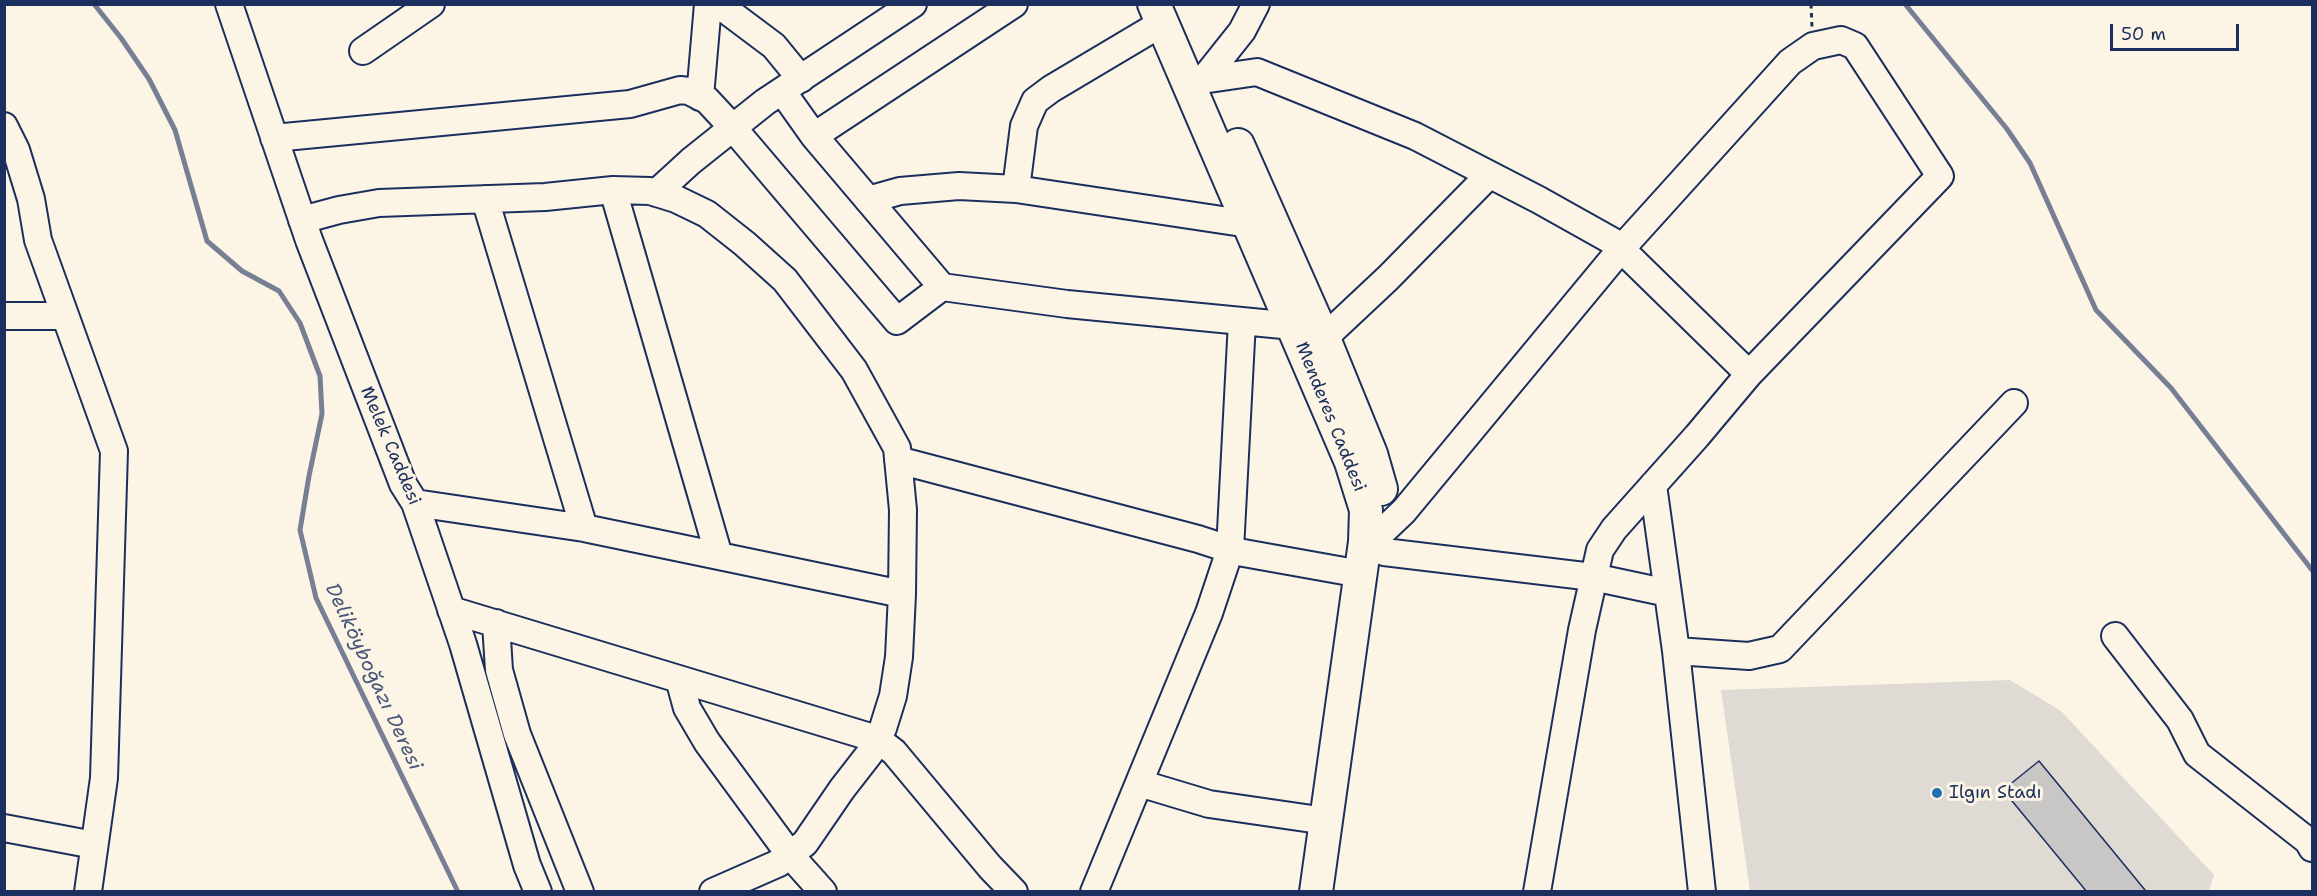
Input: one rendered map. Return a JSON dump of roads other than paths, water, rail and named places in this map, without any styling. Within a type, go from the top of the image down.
[{"type":"main road","name":"Menderes Caddesi","points":[[1165,11],[1208,77],[1323,338],[1373,460],[1382,490],[1384,541],[1338,891]]},
{"type":"main road","name":"Menderes Caddesi","points":[[1165,11],[1249,224],[1351,462],[1361,491],[1367,527],[1316,891]]},
{"type":"street","name":"Melek Caddesi","points":[[229,4],[302,220],[403,484],[415,503],[463,644],[527,865],[538,891]]},
{"type":"street","points":[[363,51],[431,4]]},
{"type":"street","points":[[700,97],[708,4]]},
{"type":"street","points":[[718,4],[774,46],[814,136],[942,287],[1067,304],[1293,326]]},
{"type":"street","points":[[656,193],[691,161],[791,85],[913,4]]},
{"type":"street","points":[[814,136],[1014,4]]},
{"type":"street","points":[[1208,77],[1242,31],[1256,4]]},
{"type":"street","points":[[1016,189],[1024,126],[1035,101],[1165,11]]},
{"type":"street","points":[[1537,891],[1582,630],[1593,577],[1600,550],[1614,529],[1749,374],[1940,176],[1855,46],[1841,40],[1813,46],[1790,62],[1621,249],[1404,511],[1384,541],[1593,577],[1668,593]]},
{"type":"street","points":[[1208,77],[1257,72],[1415,136],[1614,242],[1749,374]]},
{"type":"street","points":[[274,138],[630,104],[680,90],[689,91],[707,100],[733,128],[897,321],[942,287]]},
{"type":"street","points":[[4,126],[16,150],[31,199],[39,240],[114,451],[104,778],[88,891]]},
{"type":"street","points":[[1323,338],[1388,278],[1489,175]]},
{"type":"street","points":[[868,200],[900,191],[959,186],[1016,189],[1249,224]]},
{"type":"street","points":[[613,190],[719,556]]},
{"type":"street","points":[[302,220],[379,203],[545,197],[613,190],[656,193],[676,199],[707,214],[745,244],[784,280],[854,370],[897,448],[903,510],[902,594],[899,657],[893,696],[883,728],[870,753],[842,789],[806,843],[779,862],[713,891]]},
{"type":"street","points":[[485,199],[584,528]]},
{"type":"street","points":[[4,316],[65,316]]},
{"type":"street","points":[[1094,891],[1209,613],[1230,550],[1242,321]]},
{"type":"street","points":[[1676,651],[1749,656],[1780,649],[2014,403]]},
{"type":"street","points":[[898,460],[1186,536],[1230,550],[1361,574]]},
{"type":"street","points":[[1653,485],[1676,651],[1702,891]]},
{"type":"street","points":[[415,503],[584,528],[902,594]]},
{"type":"street","points":[[451,610],[877,740],[894,752],[990,867],[1014,891]]},
{"type":"street","points":[[496,623],[499,670],[517,734],[580,891]]},
{"type":"street","points":[[2115,636],[2180,720],[2197,754],[2308,840],[2313,848]]},
{"type":"street","points":[[679,679],[687,708],[707,742],[790,855],[823,891]]},
{"type":"street","points":[[1139,783],[1209,804],[1326,821]]},
{"type":"street","points":[[4,828],[94,846]]},
{"type":"waterway","name":"Deliköyboğazı Deresi","points":[[94,4],[149,79],[175,130],[207,241],[242,271],[279,291],[300,323],[320,376],[322,414],[300,530],[316,598],[458,892]]},
{"type":"waterway","points":[[1905,4],[2007,129],[2030,163],[2096,310],[2171,388],[2312,570]]},
{"type":"place","name":"Ilgın Stadı","points":[[1937,793]]}]
